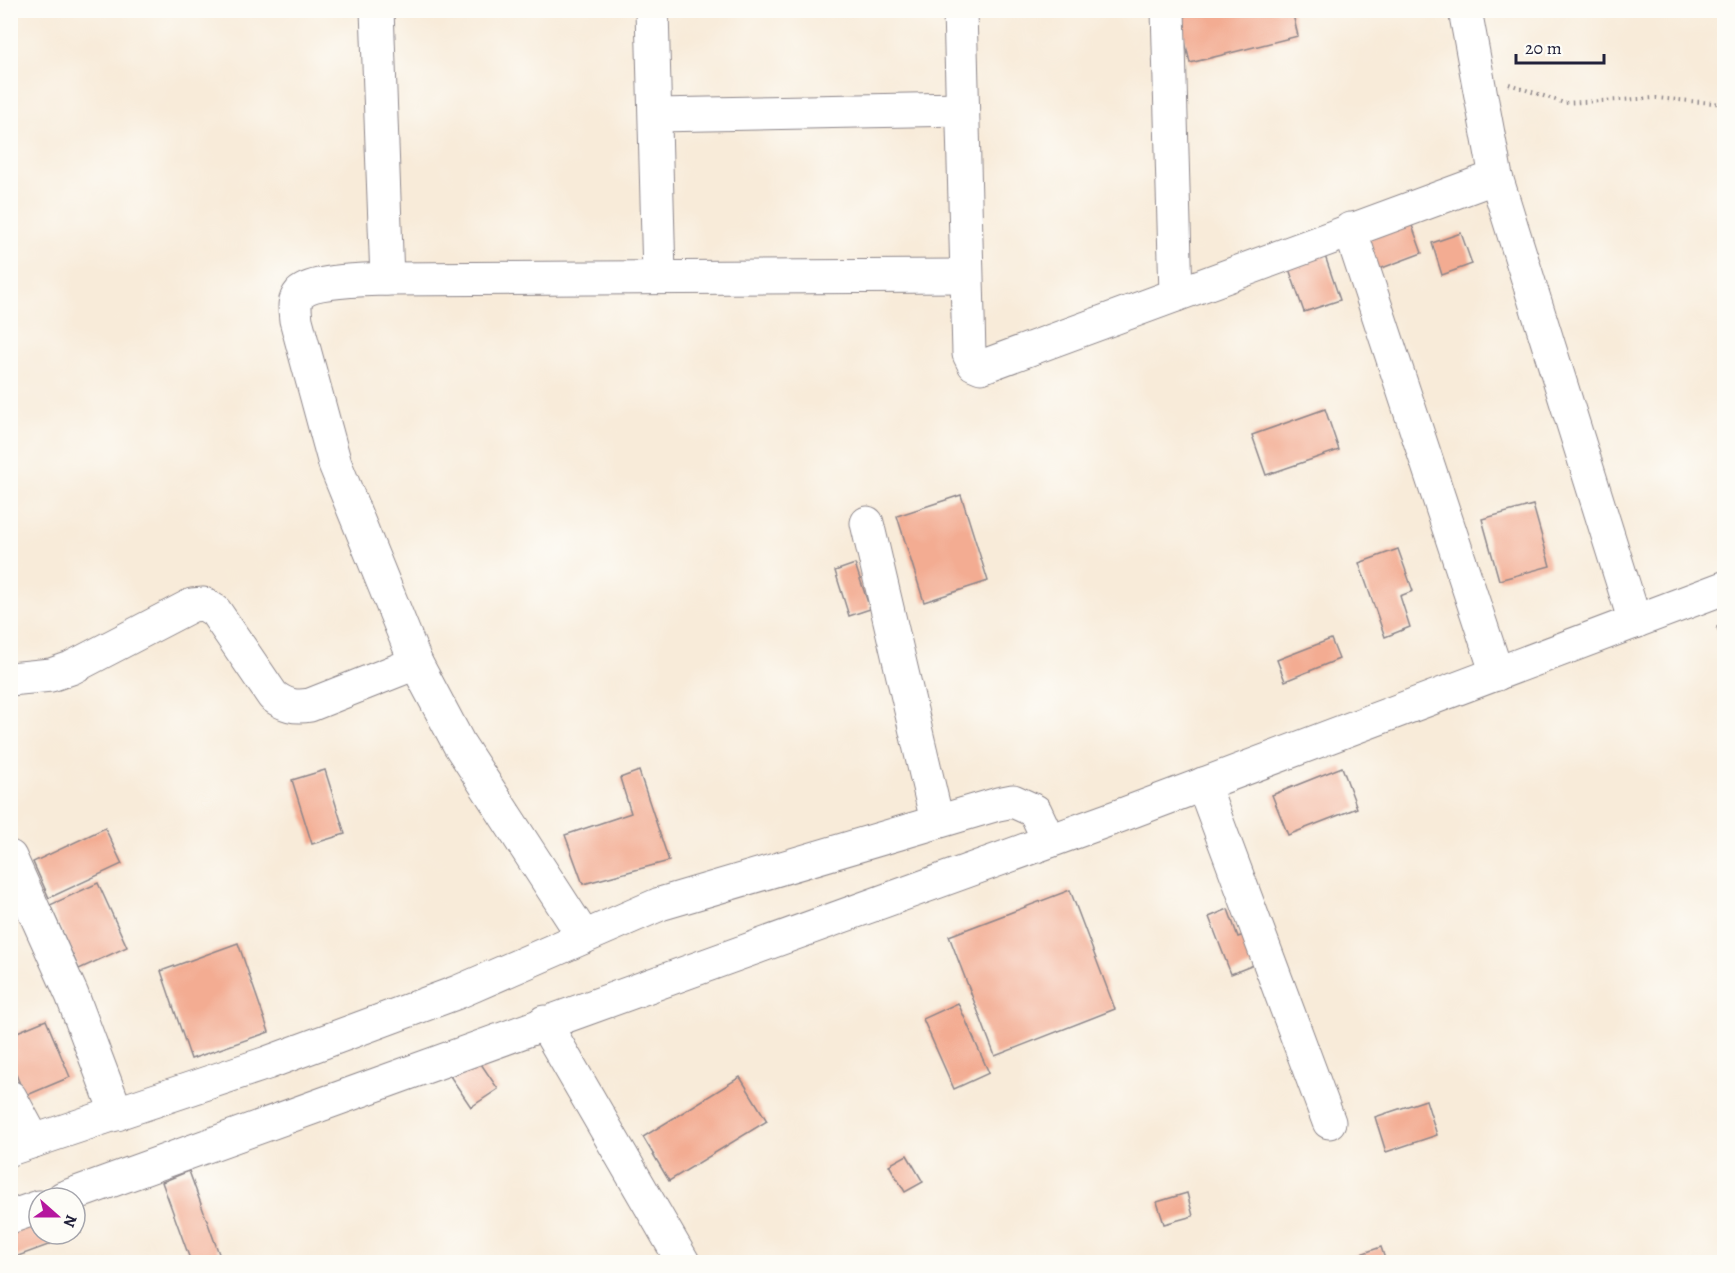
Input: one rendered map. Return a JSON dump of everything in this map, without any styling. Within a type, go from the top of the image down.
[{"type":"street","points":[[377,10],[387,279]]},
{"type":"street","points":[[652,10],[657,115],[660,276]]},
{"type":"street","points":[[960,10],[965,276],[969,354],[974,364],[981,367],[1496,177]]},
{"type":"street","points":[[1168,10],[1176,295]]},
{"type":"street","points":[[1465,10],[1496,177],[1635,622]]},
{"type":"street","points":[[657,115],[962,109]]},
{"type":"street","points":[[1350,229],[1497,674]]},
{"type":"street","points":[[584,937],[459,744],[416,663],[335,464],[296,320],[294,304],[300,293],[311,286],[387,279],[965,276]]},
{"type":"street","points":[[867,524],[937,821]]},
{"type":"street","points":[[87,1189],[1049,841],[1725,588]]},
{"type":"street","points":[[10,679],[51,675],[71,668],[192,605],[204,604],[215,611],[273,696],[297,708],[416,663]]},
{"type":"street","points":[[1203,784],[1329,1122]]},
{"type":"street","points":[[10,1097],[22,1145],[267,1063],[458,992],[660,904],[937,821],[1013,801],[1035,810],[1049,841]]},
{"type":"street","points":[[10,857],[72,995],[117,1114]]},
{"type":"street","points":[[544,1022],[683,1263]]},
{"type":"street","points":[[10,1217],[27,1211]]},
{"type":"path","points":[[1477,73],[1564,103],[1656,98],[1725,105]]},
{"type":"building","points":[[1178,10],[1292,10],[1298,36],[1190,63]]},
{"type":"building","points":[[1410,220],[1422,253],[1374,271],[1361,239]]},
{"type":"building","points":[[1461,233],[1472,264],[1442,275],[1432,243]]},
{"type":"building","points":[[1322,247],[1340,300],[1304,312],[1286,260]]},
{"type":"building","points":[[1325,409],[1339,450],[1266,475],[1252,435]]},
{"type":"building","points":[[961,495],[988,581],[924,602],[897,516]]},
{"type":"building","points":[[1533,505],[1550,566],[1499,580],[1482,519]]},
{"type":"building","points":[[1398,549],[1413,591],[1400,596],[1410,627],[1385,637],[1359,563]]},
{"type":"building","points":[[855,564],[870,609],[849,616],[835,571]]},
{"type":"building","points":[[1724,624],[1724,648],[1717,627]]},
{"type":"building","points":[[1331,639],[1339,659],[1285,681],[1277,660]]},
{"type":"building","points":[[1342,767],[1357,808],[1288,835],[1272,795]]},
{"type":"building","points":[[325,770],[345,834],[312,844],[292,780]]},
{"type":"building","points":[[639,771],[669,861],[583,884],[565,835],[631,813],[620,778]]},
{"type":"building","points":[[105,828],[122,864],[49,898],[33,862]]},
{"type":"building","points":[[98,883],[127,947],[79,969],[50,905]]},
{"type":"building","points":[[1070,890],[1115,1009],[995,1056],[949,936]]},
{"type":"building","points":[[1228,909],[1238,937],[1253,932],[1264,961],[1231,974],[1209,917]]},
{"type":"building","points":[[238,943],[269,1032],[191,1059],[161,971]]},
{"type":"building","points":[[958,1003],[989,1073],[954,1089],[923,1019]]},
{"type":"building","points":[[46,1020],[70,1077],[25,1096],[10,1060],[10,1035]]},
{"type":"building","points":[[477,1058],[498,1089],[471,1107],[450,1076]]},
{"type":"building","points":[[740,1077],[767,1121],[669,1181],[643,1137]]},
{"type":"building","points":[[1426,1100],[1437,1135],[1386,1152],[1375,1117]]},
{"type":"building","points":[[907,1155],[923,1182],[905,1192],[889,1165]]},
{"type":"building","points":[[189,1171],[222,1262],[191,1262],[162,1182]]},
{"type":"building","points":[[1187,1193],[1193,1216],[1164,1224],[1157,1202]]},
{"type":"building","points":[[27,1221],[27,1246],[46,1246],[10,1259],[10,1227]]},
{"type":"building","points":[[1381,1247],[1386,1262],[1338,1262]]}]
